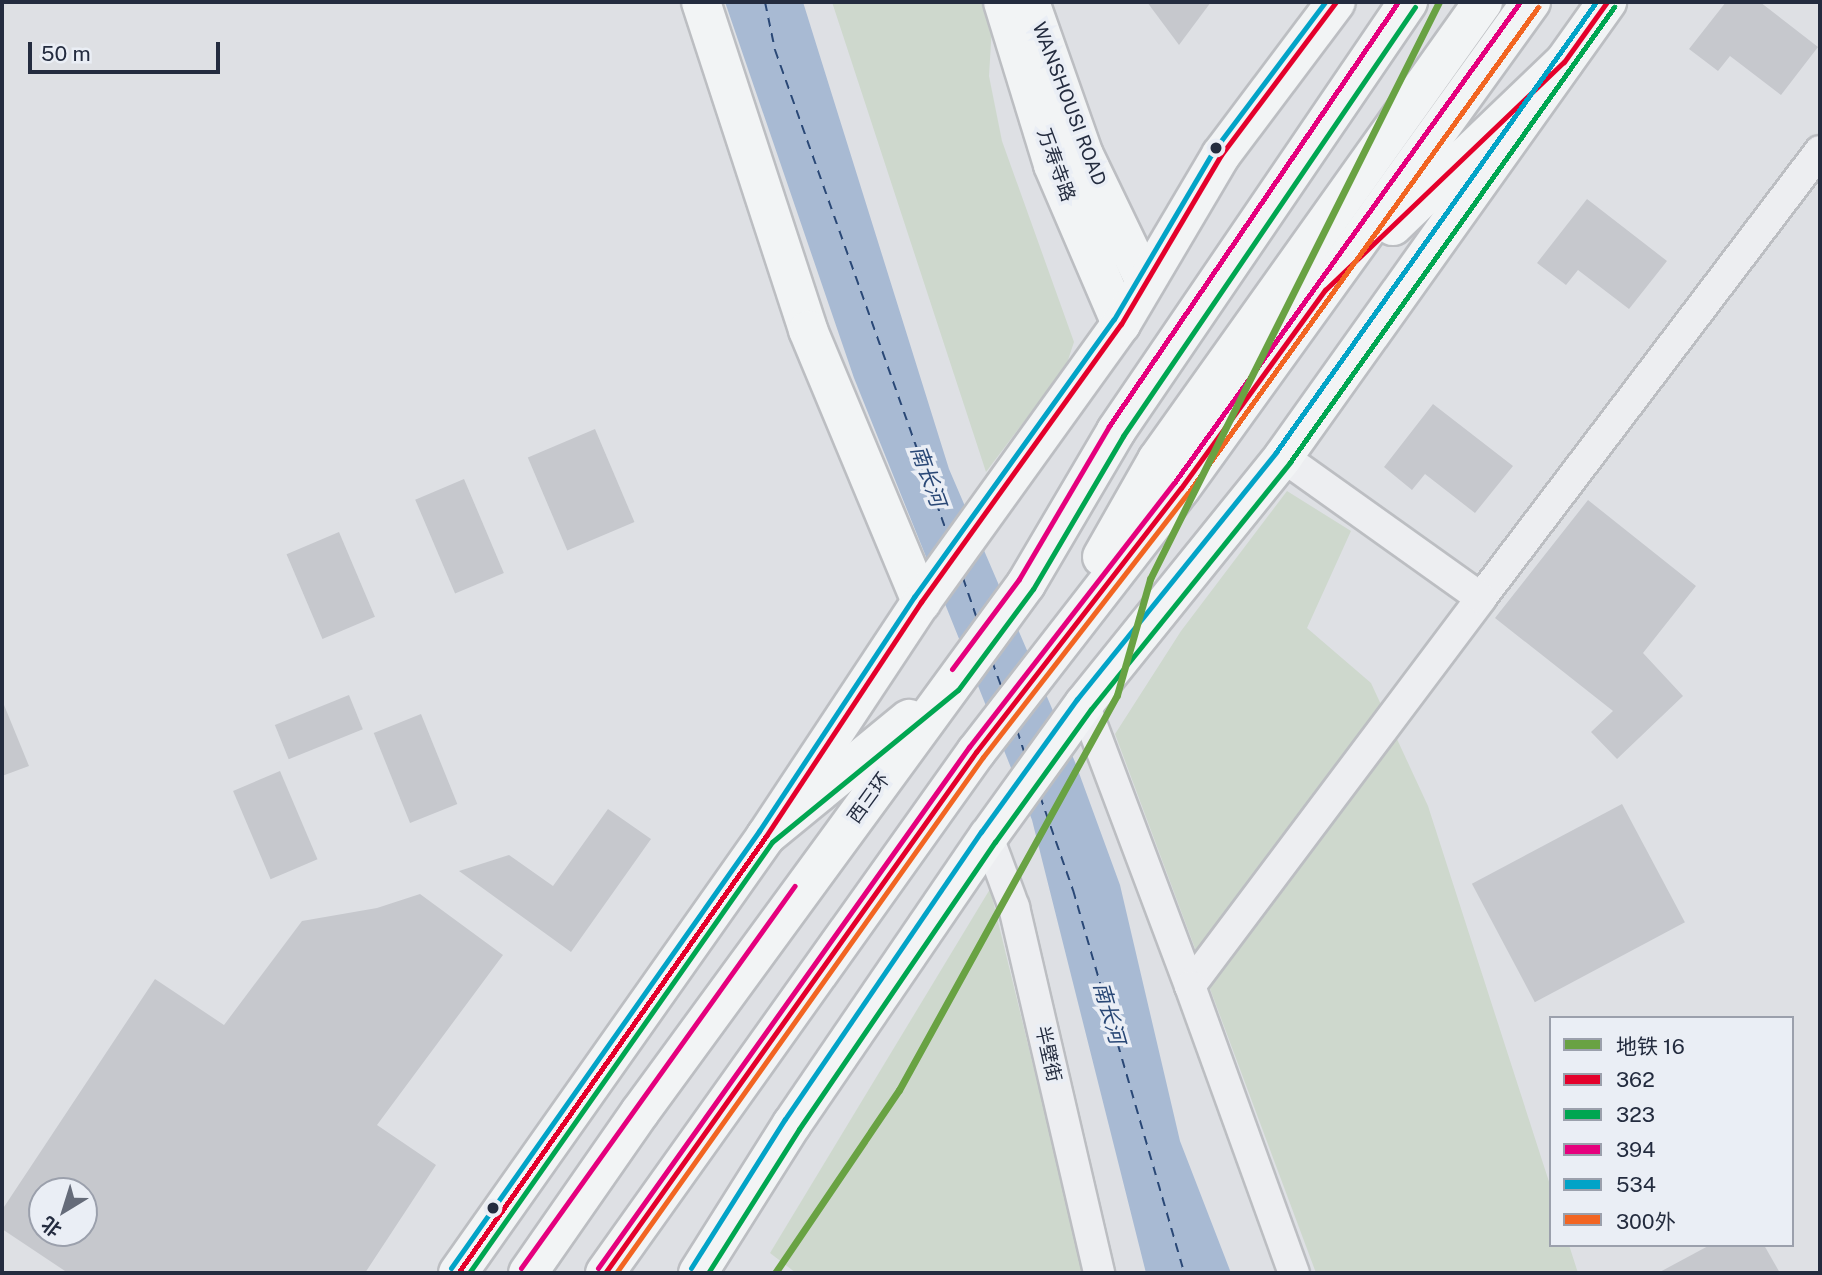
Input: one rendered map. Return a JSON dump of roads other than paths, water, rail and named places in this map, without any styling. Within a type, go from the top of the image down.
[{"type":"main road","points":[[701,2],[807,330],[920,601]]},
{"type":"main road","name":"万寿寺路","points":[[1003,2],[1053,165],[1121,324]]},
{"type":"main road","name":"WANSHOUSI ROAD","points":[[1030,2],[1084,155],[1145,282]]},
{"type":"main road","points":[[458,1273],[766,836],[920,601],[1121,324],[1221,155],[1336,2]]},
{"type":"main road","name":"西三环","points":[[528,1273],[640,1112],[1026,584],[1116,431],[1408,2]]},
{"type":"main road","points":[[1026,584],[1136,445],[1456,2]]},
{"type":"main road","points":[[1046,656],[1157,460],[1483,2]]},
{"type":"main road","points":[[605,1273],[976,752],[1046,656],[1181,488],[1531,2]]},
{"type":"main road","points":[[698,1273],[792,1124],[995,827],[1084,704],[1283,457],[1607,2]]},
{"type":"main road","points":[[1325,290],[1564,62]]},
{"type":"main road","points":[[766,836],[951,685]]},
{"type":"street","points":[[1190,986],[1820,150]]},
{"type":"street","points":[[1283,457],[1481,598]]},
{"type":"street","points":[[1084,704],[1294,1273]]},
{"type":"street","name":"半壁街","points":[[995,827],[1100,1273]]},
{"type":"water","name":"南长河","points":[[725,2],[803,2],[949,469],[1075,762],[1120,885],[1180,1141],[1231,1273],[1146,1273],[1032,820],[854,378]]},
{"type":"metro line","name":"16","points":[[775,1273],[899,1090],[1117,695],[1150,579],[1439,2]]}]
